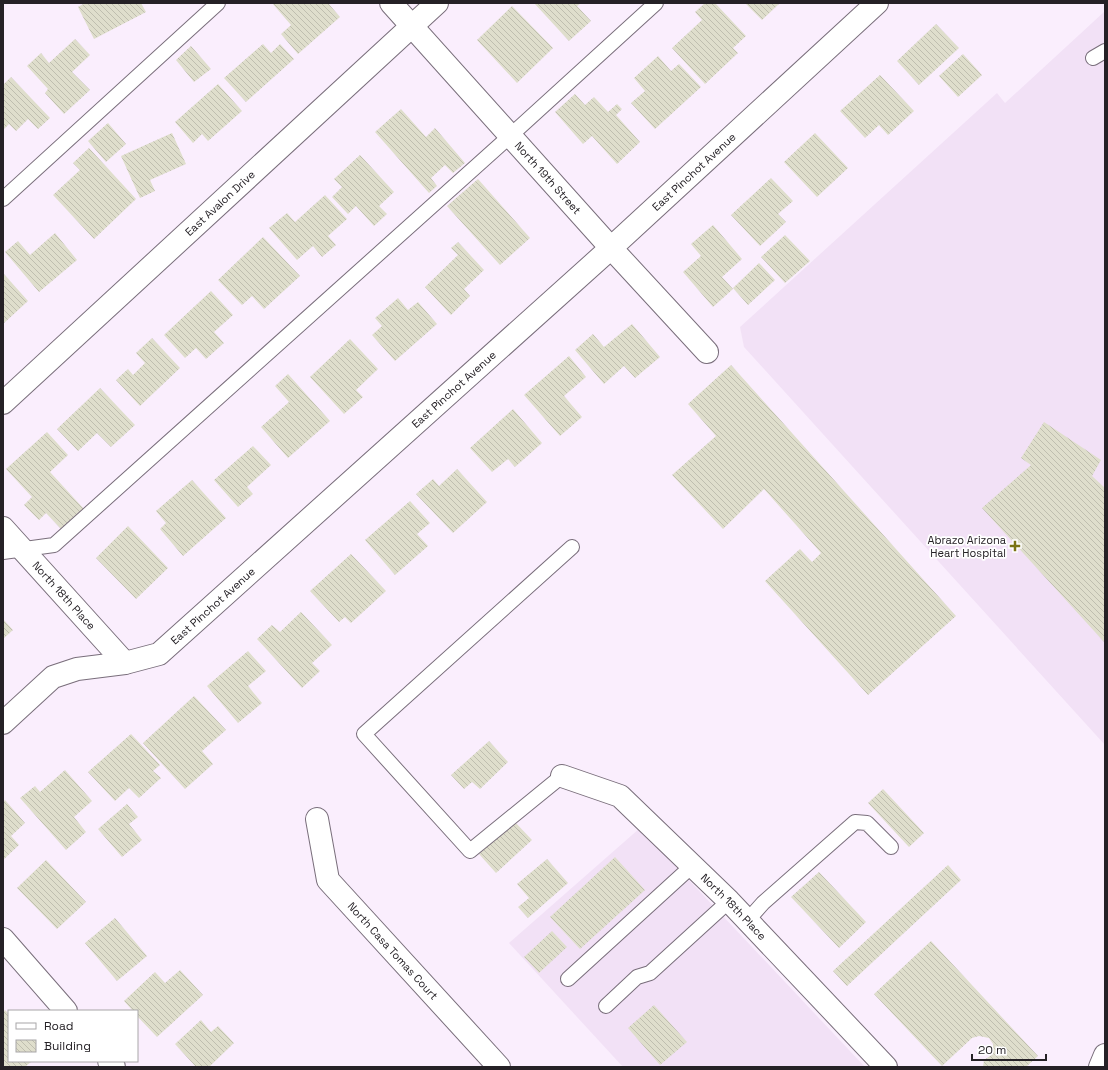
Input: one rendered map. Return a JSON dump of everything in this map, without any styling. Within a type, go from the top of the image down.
[{"type":"street","name":"North 19th Street","points":[[391,3],[611,248],[707,352]]},
{"type":"street","name":"East Avalon Drive","points":[[3,404],[437,3]]},
{"type":"street","name":"East Pinchot Avenue","points":[[3,723],[53,677],[77,669],[125,663],[159,654],[181,636],[611,248],[877,3]]},
{"type":"street","name":"North 18th Place","points":[[3,528],[13,551],[125,663]]},
{"type":"street","name":"North 18th Place","points":[[562,776],[620,796],[729,901],[886,1067]]},
{"type":"street","name":"North Casa Tomas Court","points":[[317,819],[328,880],[499,1067]]},
{"type":"street","points":[[5,946],[65,1010]]},
{"type":"street","points":[[1100,1067],[1105,1055]]},
{"type":"lane","points":[[3,199],[218,3]]},
{"type":"lane","points":[[13,551],[54,545],[656,3]]},
{"type":"lane","points":[[1093,58],[1105,51]]},
{"type":"lane","points":[[562,776],[470,851],[364,734],[572,547]]},
{"type":"lane","points":[[747,921],[763,903],[855,822],[867,823],[891,847]]},
{"type":"lane","points":[[568,979],[693,865]]},
{"type":"lane","points":[[606,1006],[638,977],[650,973],[729,901]]},
{"type":"shaded area","name":"Abrazo Arizona Heart Hospital","points":[[1105,11],[1105,745],[744,347],[740,327],[997,93],[1005,103]]},
{"type":"shaded area","points":[[640,828],[865,1067],[623,1067],[509,943]]},
{"type":"building","points":[[85,3],[141,3],[146,12],[94,39],[78,7]]},
{"type":"building","points":[[272,3],[328,3],[340,17],[298,54],[281,34],[291,25]]},
{"type":"building","points":[[534,3],[581,3],[577,6],[591,21],[569,41]]},
{"type":"building","points":[[705,3],[715,3],[746,36],[733,48],[738,53],[705,84],[672,48],[702,20],[695,12]]},
{"type":"building","points":[[745,3],[780,3],[762,20]]},
{"type":"building","points":[[512,6],[553,48],[517,83],[477,40]]},
{"type":"building","points":[[936,24],[959,48],[919,85],[897,61]]},
{"type":"building","points":[[75,39],[90,55],[72,72],[90,90],[64,114],[45,93],[48,89],[27,66],[41,53],[49,63]]},
{"type":"building","points":[[263,44],[271,53],[280,44],[294,59],[246,102],[224,78]]},
{"type":"building","points":[[191,46],[211,69],[194,82],[176,60]]},
{"type":"building","points":[[963,54],[982,75],[958,97],[939,76]]},
{"type":"building","points":[[658,56],[671,71],[679,64],[701,87],[655,129],[631,103],[645,91],[634,78]]},
{"type":"building","points":[[880,75],[914,111],[888,135],[879,125],[865,138],[840,111]]},
{"type":"building","points":[[11,77],[50,118],[38,129],[28,119],[16,131],[9,124],[3,130],[3,85]]},
{"type":"building","points":[[218,84],[242,111],[208,141],[202,134],[193,143],[175,122]]},
{"type":"building","points":[[575,94],[585,105],[594,97],[608,112],[617,104],[622,109],[616,115],[640,142],[617,164],[592,136],[583,144],[555,112]]},
{"type":"building","points":[[401,109],[426,137],[435,128],[465,163],[453,173],[445,165],[431,178],[437,186],[429,193],[375,132]]},
{"type":"building","points":[[108,123],[126,144],[106,162],[88,141]]},
{"type":"building","points":[[172,133],[186,164],[150,180],[155,191],[140,198],[121,156]]},
{"type":"building","points":[[815,133],[848,168],[817,197],[784,162]]},
{"type":"building","points":[[89,148],[136,199],[94,239],[53,195],[80,170],[73,163]]},
{"type":"building","points":[[360,155],[394,192],[379,206],[387,214],[374,226],[356,206],[348,214],[332,197],[342,187],[334,179]]},
{"type":"building","points":[[771,178],[793,201],[778,214],[786,222],[760,246],[731,215]]},
{"type":"building","points":[[478,179],[530,238],[500,265],[447,206]]},
{"type":"building","points":[[325,195],[347,219],[328,236],[336,245],[322,257],[313,246],[297,260],[269,228],[287,213],[295,222]]},
{"type":"building","points":[[713,225],[742,259],[722,277],[733,289],[713,307],[683,272],[701,256],[691,244]]},
{"type":"building","points":[[55,233],[77,260],[39,292],[5,252],[18,241],[30,255]]},
{"type":"building","points":[[785,235],[810,261],[785,283],[761,257]]},
{"type":"building","points":[[263,237],[300,276],[264,309],[252,296],[242,305],[218,280]]},
{"type":"building","points":[[458,242],[484,270],[464,289],[470,296],[451,315],[425,287],[458,255],[451,248]]},
{"type":"building","points":[[759,263],[775,280],[748,305],[733,288]]},
{"type":"building","points":[[3,273],[28,301],[3,324]]},
{"type":"building","points":[[211,291],[233,315],[214,332],[224,343],[206,359],[196,348],[185,358],[164,335]]},
{"type":"building","points":[[398,298],[408,310],[418,302],[437,324],[395,361],[372,335],[382,326],[375,318]]},
{"type":"building","points":[[632,324],[660,357],[635,378],[624,366],[604,384],[575,350],[593,334],[604,347]]},
{"type":"building","points":[[152,338],[180,368],[140,406],[116,380],[128,369],[133,375],[145,363],[136,353]]},
{"type":"building","points":[[350,339],[378,369],[356,390],[363,397],[344,414],[310,377]]},
{"type":"building","points":[[569,356],[586,377],[564,396],[582,417],[560,436],[524,395]]},
{"type":"building","points":[[731,365],[956,616],[868,695],[765,581],[800,549],[812,562],[821,553],[764,489],[723,529],[672,475],[716,436],[688,404]]},
{"type":"building","points":[[288,374],[330,421],[288,458],[261,427],[289,402],[275,386]]},
{"type":"building","points":[[100,388],[135,425],[111,447],[97,433],[78,451],[57,429]]},
{"type":"building","points":[[513,409],[542,443],[515,467],[508,459],[492,472],[470,448]]},
{"type":"building","points":[[1044,422],[1101,460],[1092,476],[1105,488],[1105,643],[982,508],[1031,465],[1021,458]]},
{"type":"building","points":[[47,432],[68,455],[50,472],[84,509],[62,530],[46,513],[39,520],[24,505],[32,497],[6,469]]},
{"type":"building","points":[[253,446],[271,465],[247,487],[253,494],[238,507],[214,480]]},
{"type":"building","points":[[457,469],[487,502],[453,533],[416,494],[433,479],[439,486]]},
{"type":"building","points":[[192,480],[226,518],[183,556],[160,529],[166,523],[156,511]]},
{"type":"building","points":[[410,501],[430,523],[417,534],[428,546],[395,575],[365,540]]},
{"type":"building","points":[[128,526],[168,568],[136,599],[96,558]]},
{"type":"building","points":[[351,554],[386,591],[351,623],[345,617],[339,622],[310,591]]},
{"type":"building","points":[[301,612],[332,645],[312,663],[320,671],[302,688],[257,639],[272,625],[280,632]]},
{"type":"building","points":[[3,619],[13,630],[3,639]]},
{"type":"building","points":[[248,651],[266,671],[248,686],[262,703],[238,723],[207,686]]},
{"type":"building","points":[[194,696],[226,730],[202,751],[213,764],[185,789],[143,743]]},
{"type":"building","points":[[131,734],[160,765],[153,771],[161,778],[139,798],[129,788],[115,801],[88,772]]},
{"type":"building","points":[[489,741],[508,762],[480,789],[472,782],[464,789],[451,775]]},
{"type":"building","points":[[65,770],[92,801],[74,817],[86,832],[66,850],[20,798],[35,786],[40,792]]},
{"type":"building","points":[[883,789],[924,833],[909,847],[868,803]]},
{"type":"building","points":[[5,800],[25,823],[11,836],[19,845],[3,860],[3,802]]},
{"type":"building","points":[[127,804],[138,817],[129,824],[142,840],[122,857],[98,829]]},
{"type":"building","points":[[514,821],[532,840],[496,873],[479,854]]},
{"type":"building","points":[[615,857],[645,890],[580,949],[550,917]]},
{"type":"building","points":[[547,859],[568,883],[528,918],[518,907],[529,898],[517,884]]},
{"type":"building","points":[[46,860],[86,902],[57,929],[17,888]]},
{"type":"building","points":[[948,865],[961,880],[847,986],[833,971]]},
{"type":"building","points":[[819,872],[866,922],[839,948],[791,897]]},
{"type":"building","points":[[115,918],[147,956],[117,981],[85,943]]},
{"type":"building","points":[[552,931],[567,947],[539,973],[524,957]]},
{"type":"building","points":[[931,941],[1038,1056],[1026,1067],[983,1067],[984,1060],[993,1054],[993,1044],[989,1038],[979,1036],[972,1038],[942,1066],[874,994]]},
{"type":"building","points":[[180,970],[203,995],[157,1037],[138,1017],[138,1010],[132,1010],[124,1001],[155,972],[165,983]]},
{"type":"building","points":[[654,1005],[687,1042],[660,1065],[628,1028]]},
{"type":"building","points":[[5,1010],[8,1013],[8,1062],[31,1062],[25,1067],[3,1067],[3,1012]]},
{"type":"building","points":[[201,1020],[211,1032],[218,1026],[234,1043],[209,1067],[196,1067],[175,1044]]},
{"type":"place","name":"Abrazo Arizona Heart Hospital","points":[[1015,546]]}]
